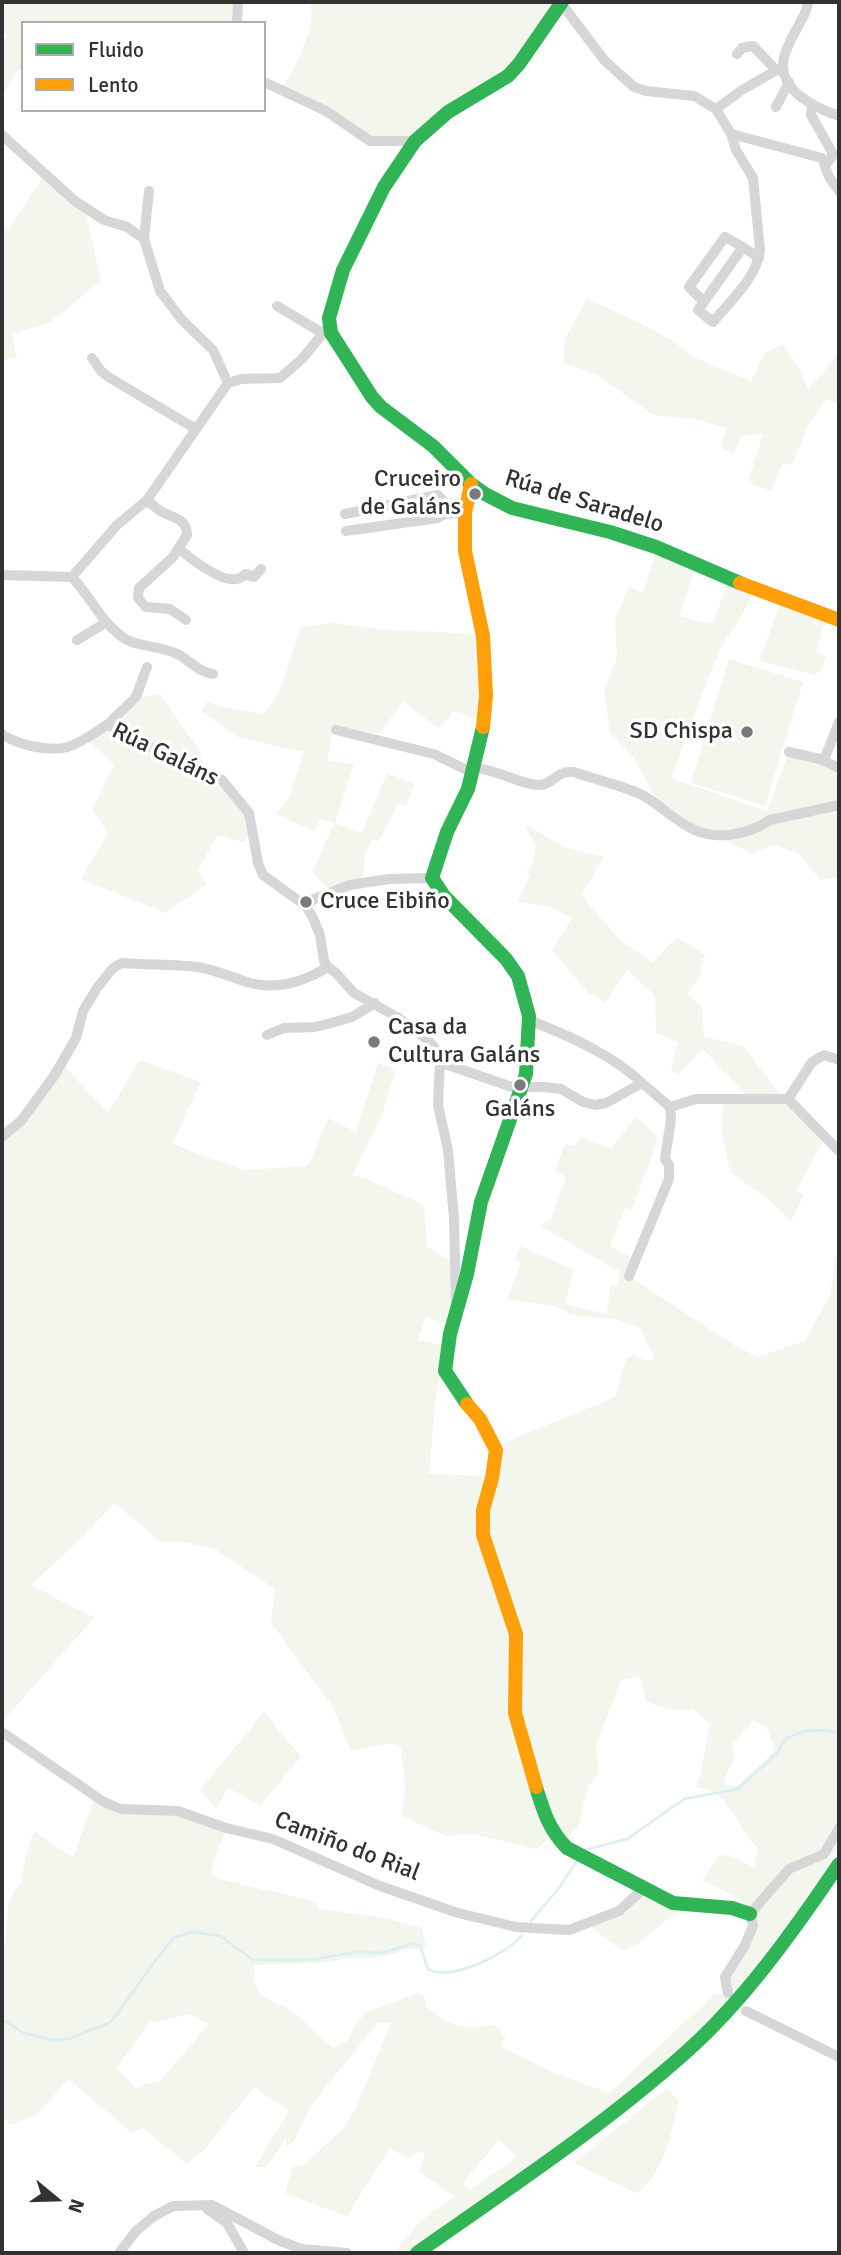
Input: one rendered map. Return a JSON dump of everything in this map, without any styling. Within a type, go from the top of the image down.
[{"type":"street","points":[[237,21],[238,2]]},
{"type":"street","points":[[716,109],[779,68],[807,10],[808,2]]},
{"type":"street","points":[[72,577],[117,525],[147,500],[228,383],[241,379],[280,378],[302,359],[326,330],[343,270],[384,187],[415,141],[448,112],[508,76],[561,3],[605,61],[634,87],[646,91],[694,96],[716,109],[731,134],[736,150],[749,168],[755,185],[759,258],[749,279],[713,322],[698,310],[743,247]]},
{"type":"street","points":[[737,54],[742,48],[753,46],[779,68],[812,105],[839,117]]},
{"type":"street","points":[[776,107],[789,82]]},
{"type":"street","points":[[266,83],[326,111],[370,141],[415,141]]},
{"type":"street","points":[[812,105],[811,115],[832,152],[832,157],[826,164]]},
{"type":"street","points":[[731,134],[822,158],[829,177],[839,191]]},
{"type":"street","points":[[2,135],[75,201],[104,220],[128,228],[144,239]]},
{"type":"street","points":[[149,191],[144,239],[160,291],[182,320],[213,350],[228,383]]},
{"type":"street","points":[[704,302],[689,287],[725,237],[759,258]]},
{"type":"street","points":[[277,306],[326,330]]},
{"type":"street","name":"Rúa de Saradelo","points":[[326,330],[372,397],[392,417],[433,446],[471,484],[485,494],[512,508],[610,532],[656,547],[717,574],[839,620]]},
{"type":"street","points":[[92,358],[101,371],[196,429]]},
{"type":"street","points":[[432,878],[447,832],[473,770],[484,720],[485,654],[465,551],[466,508],[471,484]]},
{"type":"street","points":[[346,531],[438,518],[466,508],[485,494]]},
{"type":"street","points":[[345,514],[439,495],[447,505],[466,508]]},
{"type":"street","points":[[147,500],[186,525],[187,535],[179,549],[142,584],[138,593],[146,607],[170,609],[186,620]]},
{"type":"street","points":[[179,549],[192,560],[236,579],[246,574],[254,577],[261,569]]},
{"type":"street","points":[[2,575],[72,577]]},
{"type":"street","points":[[72,577],[107,622],[125,639],[173,652],[202,672],[213,674]]},
{"type":"street","points":[[77,640],[107,622]]},
{"type":"street","points":[[108,724],[136,696],[147,667]]},
{"type":"street","points":[[824,760],[839,722]]},
{"type":"street","name":"Rúa Galáns","points":[[2,734],[29,745],[69,747],[108,724],[132,742],[159,750],[222,780],[249,814],[258,863],[263,875],[306,906],[320,935],[324,961],[328,967]]},
{"type":"street","points":[[336,730],[434,754],[473,770],[498,771],[536,785],[547,783],[564,772],[574,772],[640,794],[659,804],[687,827],[717,836],[732,835],[770,820],[839,805]]},
{"type":"street","points":[[789,752],[824,760],[839,768]]},
{"type":"street","points":[[306,906],[314,899],[350,885],[390,878],[432,878]]},
{"type":"street","points":[[432,878],[444,896],[506,959],[518,976],[529,1020],[528,1063],[481,1202],[461,1273],[458,1307],[450,1334],[445,1371],[462,1398],[481,1419],[496,1450],[483,1510],[483,1535],[516,1634],[515,1713],[545,1816],[555,1836],[567,1848],[673,1903],[739,1909],[750,1914]]},
{"type":"street","points":[[2,1137],[21,1121],[54,1076],[76,1038],[83,1012],[97,988],[113,968],[122,963],[197,967],[253,984],[271,985],[288,984],[312,977],[328,967],[354,993],[410,1025],[437,1051],[440,1061],[438,1105],[448,1150],[461,1273]]},
{"type":"street","points":[[267,1035],[284,1028],[316,1027],[352,1017],[374,1003]]},
{"type":"street","points":[[529,1020],[568,1036],[627,1068],[670,1107],[671,1119],[665,1160],[669,1165],[669,1178],[629,1276]]},
{"type":"street","points":[[788,1099],[812,1062],[824,1055],[839,1060]]},
{"type":"street","points":[[440,1061],[497,1084],[561,1089],[583,1102],[595,1105],[606,1103],[642,1083]]},
{"type":"street","points":[[670,1107],[696,1098],[788,1099],[839,1151]]},
{"type":"street","name":"Camiño do Rial","points":[[2,1732],[104,1802],[121,1809],[178,1811],[245,1834],[273,1839],[351,1875],[458,1913],[492,1922],[516,1927],[569,1930],[619,1911],[644,1888]]},
{"type":"street","points":[[750,1914],[789,1870],[824,1854],[839,1828]]},
{"type":"street","points":[[416,2253],[592,2130],[687,2052],[728,2009],[792,1933],[839,1864]]},
{"type":"street","points":[[728,1993],[724,1978],[744,1947],[753,1926],[750,1914]]},
{"type":"street","points":[[746,2011],[839,2057]]},
{"type":"street","points":[[200,2205],[227,2223],[244,2253]]},
{"type":"street","points":[[119,2253],[136,2231],[154,2216],[173,2206],[200,2205],[212,2205],[280,2241],[302,2249],[347,2253]]},
{"type":"shaded area","points":[[2,2],[238,2],[237,21],[21,21],[21,71],[18,70],[2,96],[2,40],[7,35],[2,30]]},
{"type":"shaded area","points":[[310,2],[562,2],[519,64],[415,141],[382,143],[282,91],[307,36]]},
{"type":"shaded area","points":[[44,175],[85,208],[101,281],[50,322],[12,334],[17,358],[2,361],[2,226],[8,230]]},
{"type":"shaded area","points":[[587,299],[640,323],[676,343],[691,356],[751,381],[765,353],[782,344],[798,366],[808,389],[839,354],[839,404],[827,399],[809,423],[792,465],[783,463],[771,491],[748,482],[763,434],[742,436],[734,454],[721,447],[727,428],[699,420],[654,415],[595,374],[564,363],[564,340]]},
{"type":"shaded area","points":[[656,550],[695,568],[679,616],[708,624],[714,620],[728,582],[751,591],[746,608],[719,652],[671,778],[767,811],[789,752],[839,768],[839,878],[820,880],[799,854],[773,845],[753,854],[667,810],[659,804],[633,757],[610,733],[604,691],[617,657],[615,618],[629,587],[643,593]]},
{"type":"shaded area","points":[[782,599],[826,616],[816,653],[826,656],[820,673],[817,672],[816,675],[759,661]]},
{"type":"shaded area","points":[[335,623],[386,630],[483,636],[484,721],[454,711],[438,729],[404,701],[379,734],[334,726],[327,761],[354,764],[335,823],[362,833],[387,773],[414,784],[406,806],[398,804],[378,842],[373,839],[365,854],[363,879],[333,893],[312,873],[334,823],[319,819],[315,831],[276,814],[289,798],[304,752],[237,737],[202,711],[206,701],[222,707],[264,714],[279,693],[301,627]]},
{"type":"shaded area","name":"SD Chispa","points":[[729,659],[803,682],[765,806],[691,783]]},
{"type":"shaded area","points":[[161,695],[201,753],[204,771],[230,789],[242,805],[254,835],[243,842],[218,835],[197,871],[207,884],[166,913],[81,879],[108,833],[92,810],[114,765],[85,737],[136,697]]},
{"type":"shaded area","points":[[525,825],[564,847],[604,857],[581,895],[620,940],[653,962],[677,937],[705,955],[700,968],[701,974],[687,994],[702,1007],[704,1037],[742,1045],[780,1094],[825,1137],[796,1192],[804,1194],[791,1221],[768,1199],[730,1172],[722,1133],[723,1099],[748,1098],[703,1049],[678,1075],[671,1069],[678,1042],[656,1033],[655,996],[628,970],[604,1004],[601,999],[587,992],[552,950],[572,918],[549,906],[518,902],[530,875],[526,871],[531,868],[536,846]]},
{"type":"shaded area","points":[[140,1060],[201,1082],[172,1144],[244,1170],[308,1166],[328,1118],[356,1132],[378,1063],[396,1070],[382,1115],[352,1175],[424,1205],[427,1246],[451,1262],[451,1305],[445,1324],[426,1316],[418,1340],[448,1346],[445,1371],[437,1384],[429,1474],[487,1476],[506,1442],[615,1397],[626,1359],[633,1355],[647,1361],[653,1359],[642,1329],[616,1319],[571,1315],[555,1306],[507,1299],[521,1264],[515,1260],[520,1246],[574,1270],[565,1304],[606,1314],[611,1285],[617,1287],[620,1272],[540,1226],[551,1219],[566,1177],[555,1171],[565,1144],[575,1146],[581,1137],[611,1149],[636,1117],[658,1138],[632,1210],[625,1207],[610,1246],[632,1258],[629,1276],[734,1345],[758,1357],[805,1341],[830,1296],[835,1257],[839,1252],[839,1846],[791,1921],[726,2001],[631,2093],[407,2253],[395,2253],[421,2221],[455,2197],[419,2172],[425,2154],[419,2151],[412,2157],[405,2157],[390,2148],[347,2216],[285,2194],[293,2165],[303,2165],[343,2129],[354,2112],[391,2023],[378,2023],[312,2104],[294,2141],[286,2147],[286,2139],[266,2167],[255,2167],[289,2110],[255,2086],[204,2150],[187,2164],[142,2128],[131,2133],[69,2079],[36,2115],[11,2125],[2,2115],[2,1942],[5,1943],[9,1901],[21,1881],[34,1831],[73,1858],[95,1796],[104,1802],[178,1811],[226,1828],[210,1873],[220,1879],[316,1902],[318,1908],[389,1919],[422,1928],[427,1949],[408,1949],[388,1956],[318,1963],[255,1965],[254,1978],[260,1994],[296,2014],[333,2048],[347,2041],[365,2013],[418,1993],[425,1997],[426,2007],[444,2020],[470,2027],[495,2025],[506,2038],[501,2042],[503,2048],[554,2073],[610,2093],[714,1994],[728,1993],[725,1977],[748,1932],[750,1913],[746,1905],[738,1899],[702,1880],[719,1856],[728,1855],[754,1867],[758,1848],[725,1802],[708,1790],[696,1787],[710,1724],[692,1708],[669,1709],[646,1701],[640,1676],[621,1680],[596,1746],[599,1773],[588,1786],[578,1827],[562,1843],[550,1837],[537,1849],[473,1834],[446,1836],[402,1816],[405,1785],[401,1748],[392,1743],[350,1751],[333,1707],[271,1623],[275,1589],[215,1549],[178,1541],[161,1542],[114,1503],[84,1536],[31,1585],[94,1618],[2,1722],[2,1125],[13,1121],[62,1064],[108,1112]],"holes":[[[754,1720],[767,1728],[775,1751],[737,1786],[724,1785],[725,1776],[734,1761],[733,1744]],[[190,2014],[209,2024],[160,2081],[145,2084],[138,2089],[116,2068],[149,2023]],[[499,2140],[517,2157],[471,2189],[462,2184]]]},
{"type":"shaded area","points":[[264,1712],[301,1757],[261,1805],[228,1788],[216,1809],[200,1790]]},
{"type":"shaded area","points":[[644,1888],[685,1905],[635,1946],[622,1951],[587,1924],[619,1911]]},
{"type":"shaded area","points":[[667,2088],[679,2101],[660,2165],[645,2186],[636,2193],[574,2163]]},
{"type":"waterway","points":[[585,1850],[627,1839],[684,1799],[738,1789],[778,1752],[785,1739],[805,1731],[826,1730],[839,1733]]},
{"type":"waterway","points":[[531,1921],[559,1888],[577,1861]]},
{"type":"waterway","points":[[2,2019],[22,2032],[52,2040],[69,2039],[111,2022],[175,1937],[193,1932],[220,1936],[253,1960],[310,1960],[357,1952],[381,1953],[412,1944],[420,1945],[428,1969],[438,1972],[464,1969],[492,1958],[522,1935]]},
{"type":"traffic: fast","points":[[562,2],[508,76],[448,112],[415,141],[384,187],[343,270],[329,318],[331,333],[381,407],[433,446],[471,484],[485,494],[512,508],[610,532],[656,547],[740,583]]},
{"type":"traffic: fast","points":[[467,1404],[445,1371],[450,1334],[467,1274],[481,1202],[526,1074],[529,1016],[518,976],[506,959],[444,896],[432,878],[447,832],[468,789],[483,727]]},
{"type":"traffic: fast","points":[[536,1787],[551,1827],[567,1848],[673,1903],[732,1908],[750,1914]]},
{"type":"traffic: fast","points":[[417,2253],[588,2132],[707,2033],[786,1939],[839,1864]]},
{"type":"traffic: slow","points":[[471,484],[465,513],[465,551],[483,636],[486,695],[483,727]]},
{"type":"traffic: slow","points":[[740,583],[839,620]]},
{"type":"traffic: slow","points":[[467,1404],[480,1419],[496,1450],[483,1510],[483,1535],[516,1634],[515,1713],[536,1787]]},
{"type":"place","name":"Cruceiro de Galáns","points":[[475,494]]},
{"type":"place","name":"SD Chispa","points":[[747,732]]},
{"type":"place","name":"Cruce Eibiño","points":[[306,902]]},
{"type":"place","name":"Casa da Cultura Galáns","points":[[374,1042]]},
{"type":"place","name":"Galáns","points":[[520,1085]]}]
